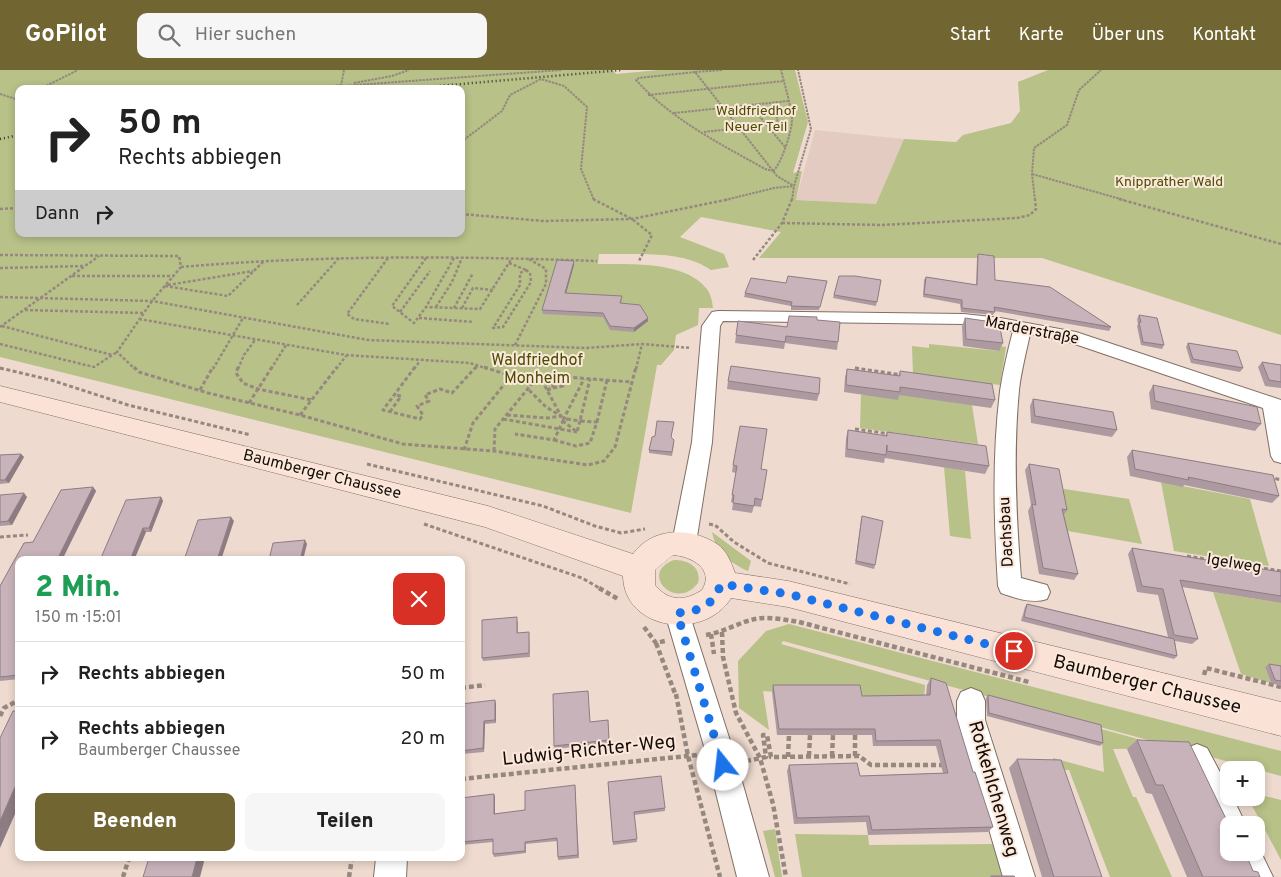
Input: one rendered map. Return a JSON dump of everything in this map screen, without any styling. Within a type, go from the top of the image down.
[{"type":"street","name":"Marderstraße","points":[[709,350],[711,326],[718,316],[964,320],[1022,327],[1070,336],[1276,406]]},
{"type":"street","name":"Dachsbau","points":[[1022,327],[1006,420],[1006,524],[1010,586],[1038,592]]},
{"type":"street","points":[[684,543],[702,442],[709,350]]},
{"type":"street","name":"Baumberger Chaussee","points":[[0,394],[488,518],[640,569]]},
{"type":"street","points":[[1276,406],[1281,456]]},
{"type":"street","points":[[684,543],[697,546],[712,557],[721,573],[721,584],[716,596],[706,606],[693,612],[677,613],[662,610],[650,602],[642,592],[638,580],[640,569],[644,560],[661,546],[684,543]]},
{"type":"street","name":"Baumberger Chaussee","points":[[721,584],[788,594],[1281,719]]},
{"type":"street","points":[[677,613],[721,759],[753,877]]},
{"type":"street","name":"Rotkehlchenweg","points":[[971,701],[971,720],[1019,877]]},
{"type":"street","points":[[1197,758],[1226,816]]},
{"type":"street","points":[[390,877],[392,861]]},
{"type":"street","points":[[1249,861],[1257,877]]},
{"type":"path","points":[[48,85],[78,70]]},
{"type":"path","points":[[341,85],[344,70]]},
{"type":"path","points":[[346,85],[392,76],[409,70]]},
{"type":"path","points":[[355,85],[562,70]]},
{"type":"path","points":[[722,70],[639,78],[636,80],[648,95],[673,113],[765,169],[773,171]]},
{"type":"path","points":[[773,171],[777,168],[785,147],[792,120],[780,70]]},
{"type":"path","points":[[753,260],[782,224],[791,206],[794,186],[811,129],[798,70]]},
{"type":"path","points":[[782,224],[882,225],[1017,218],[1030,215],[1036,209],[1032,174],[1034,148],[1068,126],[1079,90],[1101,70]]},
{"type":"path","points":[[695,72],[776,176],[794,186]]},
{"type":"path","points":[[465,139],[502,111],[510,95],[541,79],[564,86],[587,106],[581,169],[594,200],[632,219],[652,235],[639,261]]},
{"type":"path","points":[[648,95],[784,81]]},
{"type":"path","points":[[0,94],[15,98]]},
{"type":"path","points":[[673,113],[788,101]]},
{"type":"path","points":[[774,102],[778,124],[774,132]]},
{"type":"path","points":[[750,105],[785,147]]},
{"type":"path","points":[[703,132],[739,128]]},
{"type":"path","points":[[1032,174],[1281,244]]},
{"type":"path","points":[[465,214],[544,221],[632,219],[700,206],[774,188],[794,186]]},
{"type":"path","points":[[0,208],[15,208]]},
{"type":"path","points":[[0,254],[179,256],[181,268]]},
{"type":"path","points":[[0,258],[5,254]]},
{"type":"path","points":[[1,326],[101,255]]},
{"type":"path","points":[[297,305],[339,258]]},
{"type":"path","points":[[0,344],[94,367],[117,352],[152,301],[181,268],[264,260],[339,258],[526,258],[597,261]]},
{"type":"path","points":[[388,258],[347,314],[354,319],[390,324]]},
{"type":"path","points":[[427,258],[392,306],[414,323],[426,307],[454,258]]},
{"type":"path","points":[[436,308],[452,282],[462,258]]},
{"type":"path","points":[[426,307],[480,309],[512,258]]},
{"type":"path","points":[[515,345],[546,284],[546,269],[526,258]]},
{"type":"path","points":[[165,286],[228,296],[264,260]]},
{"type":"path","points":[[509,263],[526,270],[530,273],[531,282],[503,327],[493,328],[520,285],[520,273],[526,270]]},
{"type":"path","points":[[0,268],[85,266]]},
{"type":"path","points":[[165,286],[253,271]]},
{"type":"path","points":[[400,312],[430,271]]},
{"type":"path","points":[[454,308],[473,273]]},
{"type":"path","points":[[72,276],[174,276]]},
{"type":"path","points":[[462,308],[473,288],[493,290]]},
{"type":"path","points":[[0,297],[152,301],[368,340],[586,348],[642,344],[709,350]]},
{"type":"path","points":[[24,310],[144,312]]},
{"type":"path","points":[[200,390],[243,318]]},
{"type":"path","points":[[418,318],[474,322]]},
{"type":"path","points":[[139,319],[346,356],[421,360],[478,366],[511,376],[539,375],[631,382]]},
{"type":"path","points":[[1,326],[112,355]]},
{"type":"path","points":[[255,340],[244,355],[236,372],[243,384],[312,400]]},
{"type":"path","points":[[117,352],[139,372],[403,444],[464,450],[494,450],[588,465],[604,461],[615,447],[642,344]]},
{"type":"path","points":[[249,403],[286,346]]},
{"type":"path","points":[[300,415],[346,356]]},
{"type":"path","points":[[421,360],[383,410],[420,419],[423,415],[417,406],[429,401],[425,395],[440,389],[452,393],[478,366]]},
{"type":"path","points":[[855,368],[904,375]]},
{"type":"path","points":[[494,450],[495,429],[539,375]]},
{"type":"path","points":[[539,375],[563,421],[577,432]]},
{"type":"path","points":[[464,450],[473,423],[511,376]]},
{"type":"path","points":[[555,376],[557,382]]},
{"type":"path","points":[[555,376],[549,382],[559,388],[563,386],[562,382],[557,382]]},
{"type":"path","points":[[554,440],[584,379]]},
{"type":"path","points":[[577,432],[590,379]]},
{"type":"path","points":[[515,434],[585,446],[590,443],[607,380]]},
{"type":"path","points":[[547,390],[557,382]]},
{"type":"path","points":[[528,389],[546,407],[561,416]]},
{"type":"path","points":[[390,412],[401,396],[395,394]]},
{"type":"path","points":[[506,415],[548,418],[561,416]]},
{"type":"path","points":[[503,419],[577,432]]},
{"type":"path","points":[[563,421],[567,419],[596,422]]},
{"type":"path","points":[[855,429],[892,434]]},
{"type":"path","points":[[1266,476],[1281,480]]},
{"type":"path","points":[[0,537],[28,535]]},
{"type":"path","name":"Igelweg","points":[[1187,556],[1281,571]]},
{"type":"path","points":[[722,632],[724,657],[736,713],[760,758],[773,804],[786,877]]},
{"type":"path","points":[[1203,676],[1206,668],[1281,687]]},
{"type":"path","points":[[465,688],[485,685]]},
{"type":"path","points":[[676,694],[688,756],[720,877]]},
{"type":"path","points":[[0,716],[4,708],[15,702]]},
{"type":"path","points":[[760,758],[766,758],[763,735],[767,735],[771,757],[859,756],[871,765],[947,765]]},
{"type":"path","points":[[788,735],[788,757]]},
{"type":"path","points":[[809,756],[810,735]]},
{"type":"path","points":[[832,756],[833,735]]},
{"type":"path","points":[[855,735],[855,756]]},
{"type":"path","name":"Ludwig-Richter-Weg","points":[[465,779],[688,756],[721,759],[760,758]]},
{"type":"path","points":[[123,877],[128,861]]},
{"type":"path","points":[[349,877],[352,861]]},
{"type":"shaded area","points":[[815,130],[904,139],[876,204],[796,200]]},
{"type":"green space","points":[[0,70],[613,70],[616,74],[659,70],[795,70],[808,122],[793,173],[802,171],[796,200],[876,204],[904,139],[956,142],[963,135],[1011,123],[1020,111],[1018,82],[1048,70],[1281,70],[1281,335],[1042,258],[759,258],[781,232],[701,217],[680,237],[724,254],[729,267],[711,270],[699,263],[686,259],[657,254],[599,254],[598,264],[640,264],[684,272],[696,279],[707,289],[713,308],[699,308],[698,325],[676,335],[674,350],[661,365],[657,365],[631,513],[0,357]]},
{"type":"green space","points":[[929,344],[999,351],[999,346],[1006,347],[1000,385],[913,374],[912,346],[929,348]]},
{"type":"green space","points":[[898,394],[972,405],[978,444],[860,428],[861,395]]},
{"type":"green space","points":[[944,467],[965,471],[971,539],[950,536]]},
{"type":"green space","points":[[1161,482],[1250,499],[1269,566],[1174,551]]},
{"type":"green space","points":[[1058,488],[1129,499],[1142,544],[1062,530]]},
{"type":"green space","points":[[712,532],[751,561],[748,571],[725,556],[717,546]]},
{"type":"green space","points":[[674,560],[689,563],[698,573],[698,583],[689,591],[671,592],[660,581],[659,573],[664,566]]},
{"type":"green space","points":[[1213,592],[1281,603],[1281,670],[1265,667],[1271,683],[1241,674]]},
{"type":"green space","points":[[789,624],[1281,751],[1281,776],[1265,772],[1265,761],[1226,761],[783,641],[781,644],[925,685],[924,702],[763,691],[769,730],[739,708],[738,661],[766,631]]},
{"type":"green space","points":[[1101,729],[1171,748],[1113,749],[1133,797],[1136,797],[1172,877],[1110,877],[1069,770],[1055,769],[1053,758],[1104,772]]},
{"type":"green space","points":[[1265,796],[1281,800],[1281,860],[1265,830],[1265,816],[1258,816],[1252,806],[1265,806]]},
{"type":"green space","points":[[775,829],[782,877],[775,877],[763,831]]},
{"type":"green space","points":[[795,834],[868,835],[869,845],[998,844],[1008,877],[802,877]]},
{"type":"building","points":[[978,254],[994,256],[995,280],[1050,287],[1111,327],[994,307],[995,312],[962,308],[962,300],[924,294],[926,277],[977,285]]},
{"type":"building","points":[[557,260],[574,261],[565,293],[622,296],[620,303],[640,305],[648,318],[634,328],[610,326],[603,313],[542,310]]},
{"type":"building","points":[[788,276],[827,281],[820,307],[791,306],[792,302],[745,293],[751,278],[786,283]]},
{"type":"building","points":[[839,276],[855,276],[881,280],[877,302],[834,295]]},
{"type":"building","points":[[1139,315],[1157,318],[1164,345],[1143,342]]},
{"type":"building","points":[[789,316],[817,317],[817,320],[840,322],[838,342],[786,336],[785,342],[736,335],[738,321],[787,327]]},
{"type":"building","points":[[965,318],[999,323],[1003,343],[966,339]]},
{"type":"building","points":[[1188,343],[1237,351],[1243,368],[1193,359]]},
{"type":"building","points":[[1262,362],[1281,365],[1281,382],[1269,380]]},
{"type":"building","points":[[731,366],[820,378],[819,394],[728,381]]},
{"type":"building","points":[[847,369],[900,376],[900,371],[992,384],[995,400],[900,387],[900,392],[846,385]]},
{"type":"building","points":[[1153,385],[1257,407],[1261,424],[1155,401]]},
{"type":"building","points":[[1033,399],[1113,412],[1117,430],[1035,416]]},
{"type":"building","points":[[657,421],[674,422],[671,437],[674,440],[672,452],[649,450],[652,437],[655,436]]},
{"type":"building","points":[[740,426],[767,429],[761,469],[767,470],[762,500],[755,498],[754,506],[733,503],[734,495],[732,495],[737,466],[733,465]]},
{"type":"building","points":[[848,430],[887,436],[887,432],[986,446],[989,466],[887,451],[887,445],[886,455],[847,449]]},
{"type":"building","points":[[1132,450],[1273,475],[1279,496],[1188,477],[1189,480],[1135,469]]},
{"type":"building","points":[[21,454],[5,480],[0,480],[0,455]]},
{"type":"building","points":[[1029,464],[1059,469],[1067,510],[1062,509],[1078,574],[1043,568],[1032,504],[1036,505]]},
{"type":"building","points":[[93,487],[59,556],[17,556],[24,543],[33,542],[61,490]]},
{"type":"building","points":[[24,493],[8,521],[0,522],[0,495]]},
{"type":"building","points":[[161,497],[149,528],[143,528],[132,556],[102,556],[126,500]]},
{"type":"building","points":[[862,516],[883,521],[875,565],[856,561]]},
{"type":"building","points":[[231,517],[218,556],[185,556],[198,520]]},
{"type":"building","points":[[305,540],[301,556],[270,556],[273,543]]},
{"type":"building","points":[[1132,548],[1281,572],[1281,596],[1180,580],[1198,639],[1174,635],[1163,589],[1142,586]]},
{"type":"building","points":[[15,559],[15,675],[0,677],[0,586]]},
{"type":"building","points":[[1027,604],[1174,639],[1177,656],[1024,617]]},
{"type":"building","points":[[517,617],[517,633],[529,632],[529,653],[482,658],[482,620]]},
{"type":"building","points":[[1269,664],[1281,666],[1281,681],[1275,680]]},
{"type":"building","points":[[931,678],[946,683],[973,772],[975,772],[993,827],[872,830],[869,816],[797,818],[789,765],[857,763],[860,776],[948,773],[940,740],[876,741],[875,729],[779,729],[773,685],[860,685],[862,696],[930,695]]},
{"type":"building","points":[[588,691],[590,722],[608,720],[609,740],[554,746],[553,694]]},
{"type":"building","points":[[988,695],[1101,725],[1103,743],[989,713]]},
{"type":"building","points":[[495,700],[495,720],[484,721],[483,748],[465,750],[465,704]]},
{"type":"building","points":[[13,711],[15,711],[15,787],[0,821],[0,738]]},
{"type":"building","points":[[1137,740],[1189,742],[1225,816],[1220,816],[1220,861],[1249,861],[1253,871],[1258,872],[1260,877],[1203,877],[1163,785],[1156,785]]},
{"type":"building","points":[[1017,759],[1061,760],[1102,877],[1054,877]]},
{"type":"building","points":[[661,776],[665,808],[634,812],[637,839],[613,842],[608,782]]},
{"type":"building","points":[[575,785],[578,855],[558,857],[557,838],[525,842],[525,851],[493,854],[493,839],[465,842],[465,798],[494,794],[494,814],[525,810],[525,791]]},
{"type":"building","points":[[148,861],[196,861],[192,877],[143,877]]},
{"type":"building","points":[[1014,876],[1015,877],[991,877]]},
{"type":"railway","points":[[450,85],[622,70]]},
{"type":"railway","points":[[0,139],[15,136]]},
{"type":"route","points":[[723,765],[677,613],[693,612],[706,606],[716,596],[721,584],[788,594],[1014,651]]},
{"type":"park label","name":"Waldfriedhof Neuer Teil","points":[[756,119]]},
{"type":"park label","name":"Knipprather Wald","points":[[1169,182]]},
{"type":"park label","name":"Waldfriedhof Monheim","points":[[537,370]]}]
